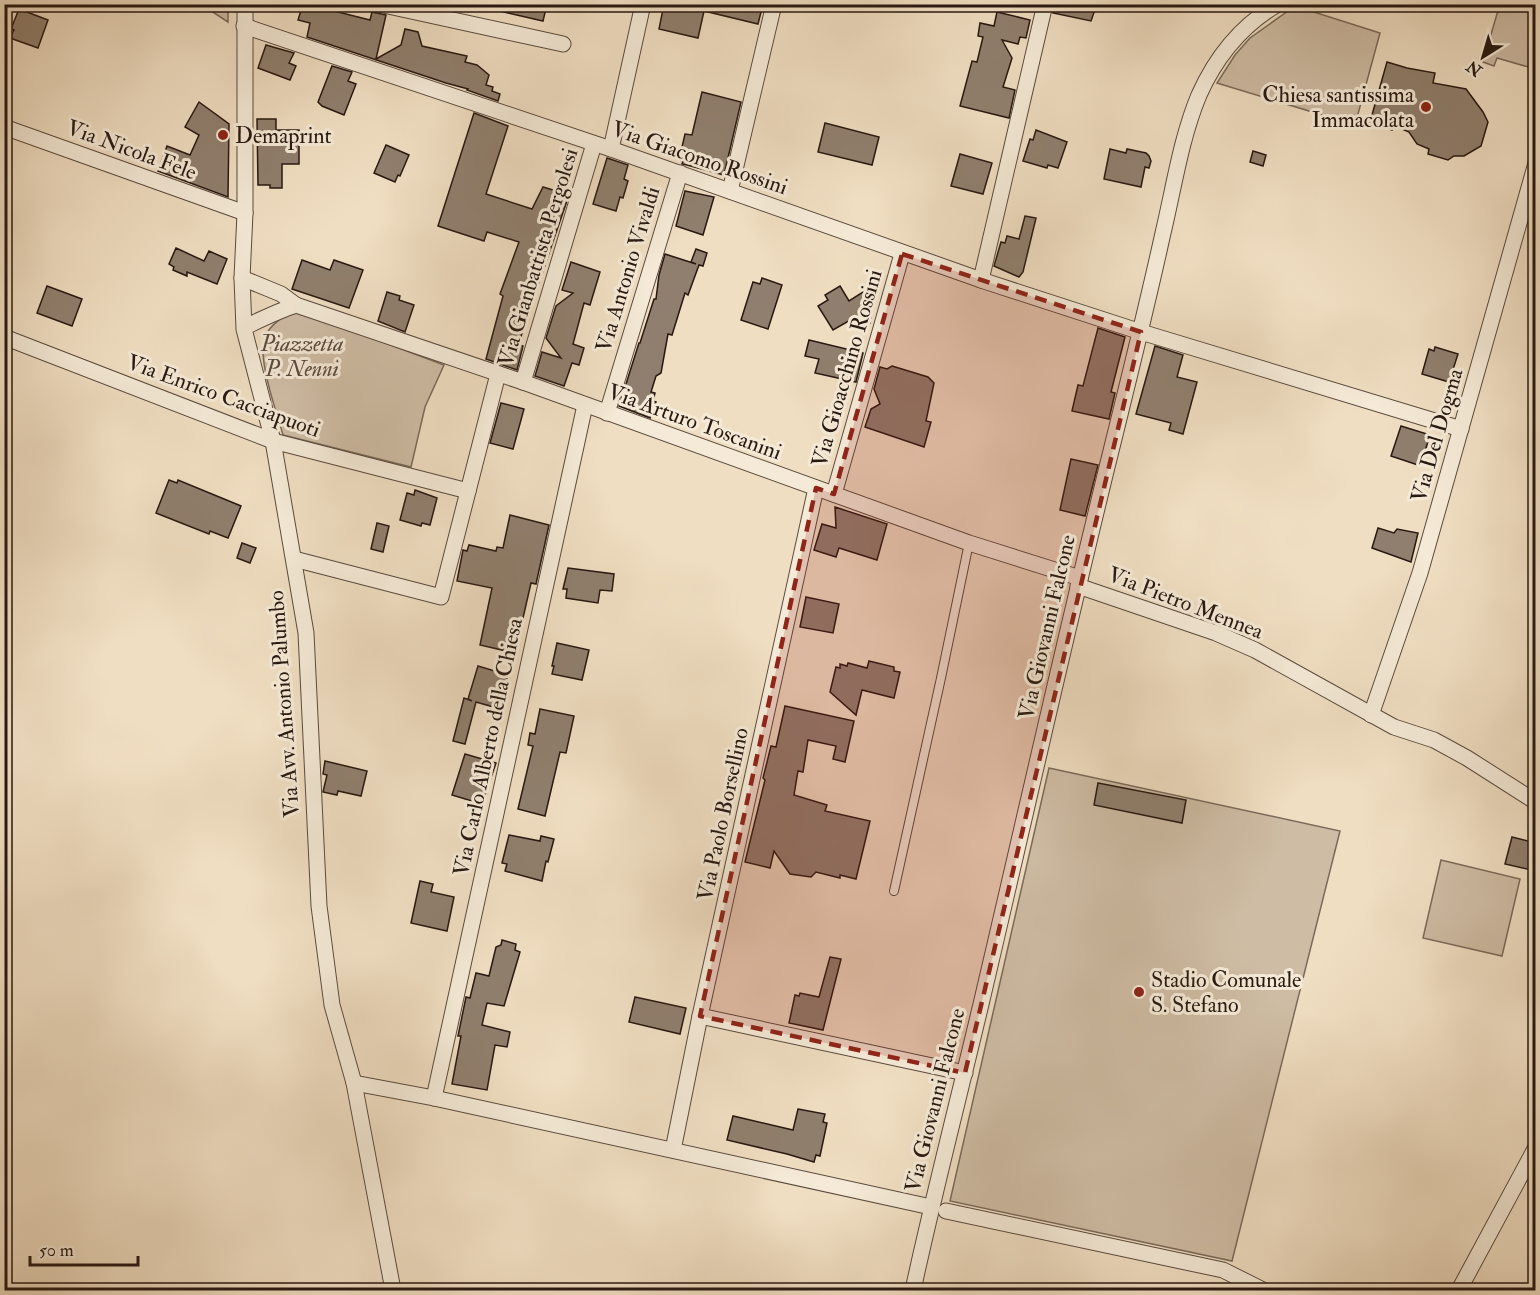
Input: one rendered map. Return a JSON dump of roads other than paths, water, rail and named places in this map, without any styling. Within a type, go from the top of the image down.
[{"type":"street","name":"Via Avv. Antonio Palumbo","points":[[245,4],[245,213],[242,278],[245,327],[248,348],[273,441],[306,633],[319,906],[332,1005],[354,1083],[393,1290]]},
{"type":"street","points":[[379,4],[563,44]]},
{"type":"street","points":[[611,149],[643,4]]},
{"type":"street","points":[[730,191],[774,4]]},
{"type":"street","points":[[981,280],[1045,4]]},
{"type":"street","name":"Via Giovanni Falcone","points":[[913,1290],[938,1209],[965,1072],[1186,136],[1198,98],[1222,54],[1261,14],[1278,4]]},
{"type":"street","name":"Via Giacomo Rossini","points":[[244,26],[611,149],[902,254],[1141,332],[1461,429]]},
{"type":"street","name":"Via Nicola Fele","points":[[4,127],[245,213]]},
{"type":"street","name":"Via Gianbattista Pergolesi","points":[[523,382],[594,144]]},
{"type":"street","name":"Via Del Dogma","points":[[1371,716],[1420,573],[1536,163]]},
{"type":"street","name":"Via Antonio Vivaldi","points":[[607,413],[680,173]]},
{"type":"street","name":"Via Gioacchino Rossini","points":[[834,494],[902,254]]},
{"type":"street","name":"Via Arturo Toscanini","points":[[242,278],[281,294],[296,305],[523,382],[1079,582]]},
{"type":"street","points":[[245,327],[275,312],[296,305]]},
{"type":"street","name":"Via Enrico Cacciapuoti","points":[[4,337],[273,441],[468,491]]},
{"type":"street","points":[[294,559],[441,597],[498,374]]},
{"type":"street","name":"Via Carlo Alberto della Chiesa","points":[[434,1098],[585,405]]},
{"type":"street","name":"Via Paolo Borsellino","points":[[673,1150],[700,1016],[816,488]]},
{"type":"street","name":"Via Pietro Mennea","points":[[1079,582],[1216,633],[1255,650],[1394,728],[1434,740],[1536,802]]},
{"type":"street","points":[[700,1016],[965,1072]]},
{"type":"street","points":[[354,1083],[434,1098],[1223,1270],[1263,1290]]},
{"type":"street","points":[[1459,1290],[1536,1148]]},
{"type":"lane","points":[[894,891],[969,543]]},
{"type":"place","name":"Chiesa santissima Immacolata","points":[[1426,107]]},
{"type":"place","name":"Demaprint","points":[[223,135]]},
{"type":"place","name":"Stadio Comunale S. Stefano","points":[[1139,992]]},
{"type":"park label","name":"Piazzetta P. Nenni","points":[[302,356]]}]
